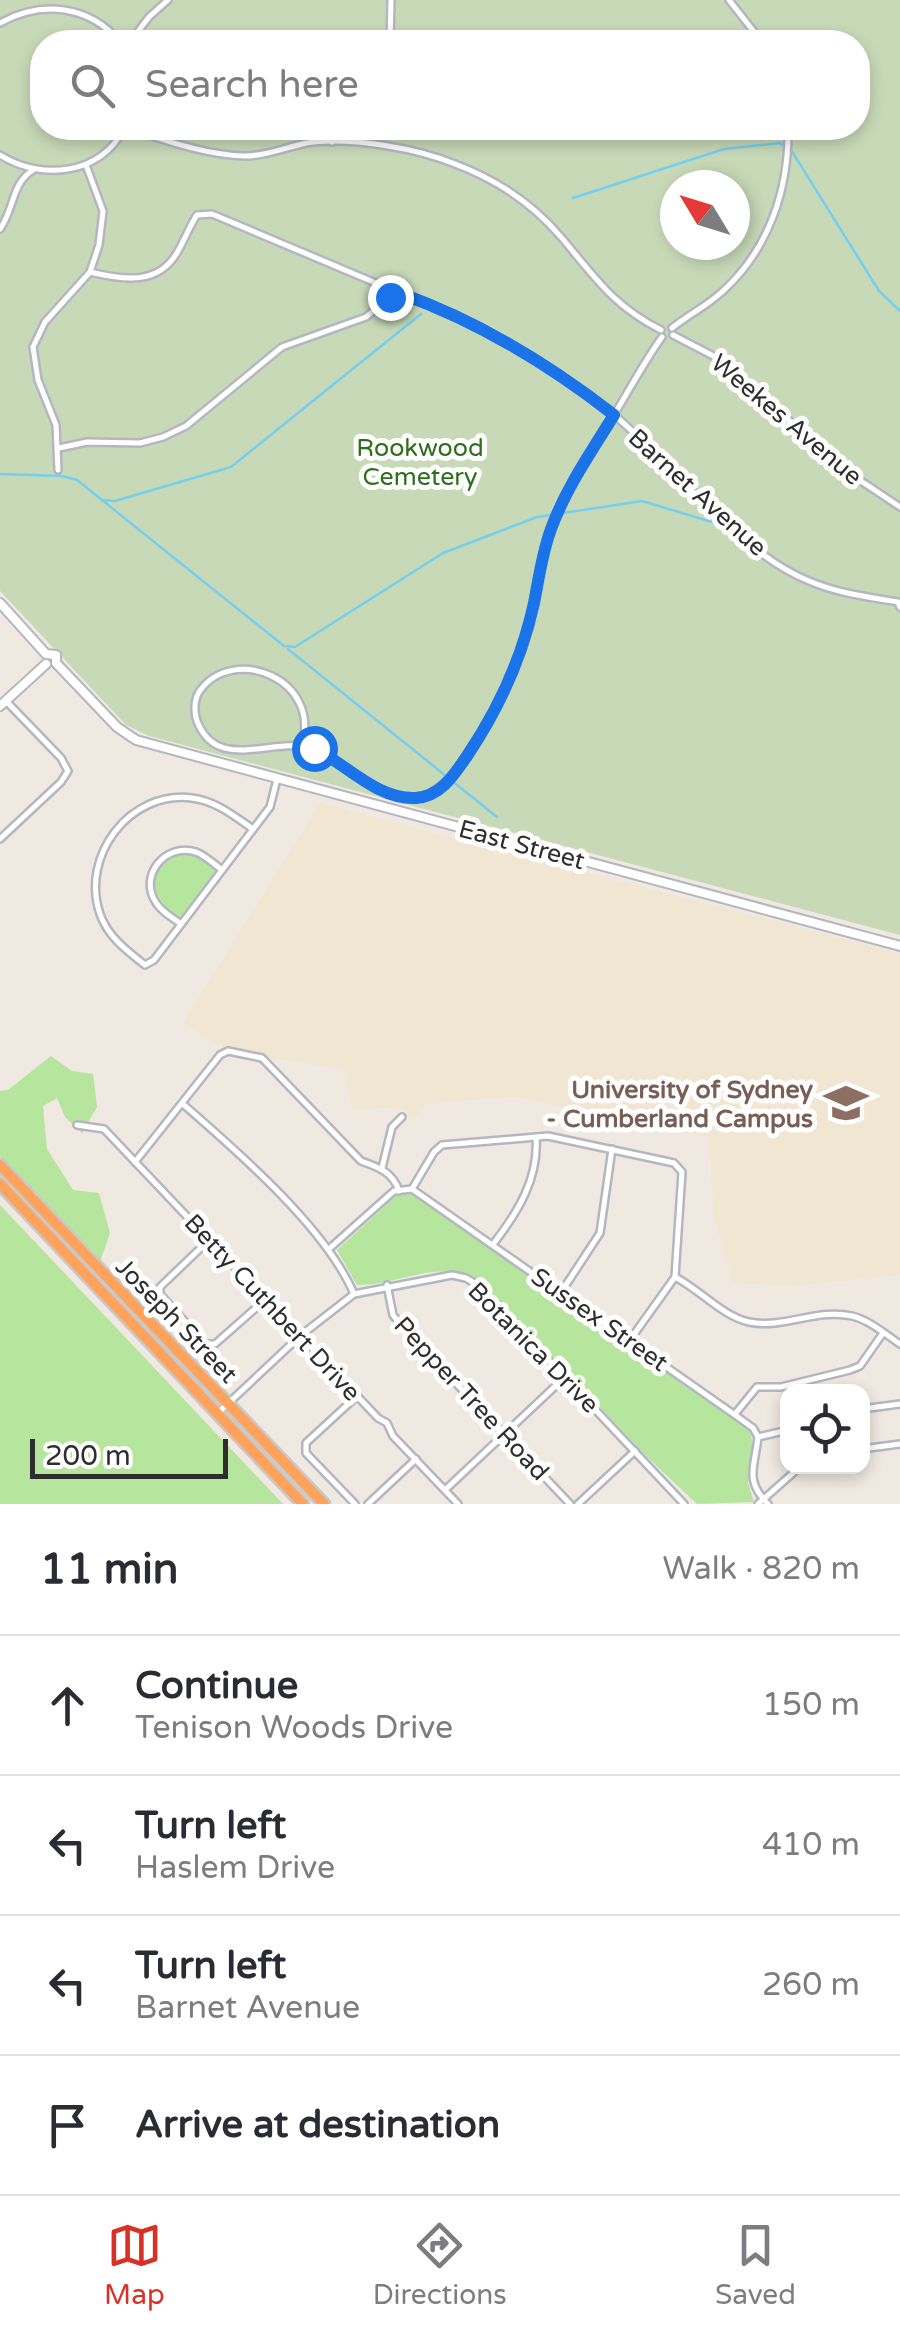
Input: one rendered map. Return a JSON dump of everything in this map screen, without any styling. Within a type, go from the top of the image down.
[{"type":"highway","name":"Joseph Street","points":[[0,1165],[324,1504]]},
{"type":"highway","name":"Joseph Street","points":[[0,1184],[302,1504]]},
{"type":"main road","name":"East Street","points":[[0,604],[49,660],[129,736],[900,946]]},
{"type":"main road","points":[[3,704],[49,660]]},
{"type":"street","points":[[138,30],[168,0]]},
{"type":"street","points":[[390,30],[391,0]]},
{"type":"street","points":[[728,0],[752,30]]},
{"type":"street","points":[[0,24],[30,11],[60,9],[89,17],[107,30]]},
{"type":"street","points":[[0,155],[33,170],[58,170],[86,165],[116,140]]},
{"type":"street","points":[[168,140],[251,156],[310,142],[422,153],[491,180],[542,217],[613,299],[668,339],[724,290],[752,258],[772,223],[788,158],[788,140]]},
{"type":"street","points":[[58,470],[56,425],[38,380],[32,347],[45,322],[90,272],[99,244],[102,211],[86,165]]},
{"type":"street","points":[[0,229],[10,212],[18,182],[33,170]]},
{"type":"street","name":"Barnet Avenue","points":[[90,272],[141,279],[160,272],[177,254],[197,215],[212,214],[390,289],[398,287],[402,294],[520,352],[614,415],[753,547],[806,580],[850,594],[898,602],[900,607]]},
{"type":"street","points":[[390,289],[390,297]]},
{"type":"street","points":[[390,297],[396,300],[402,294]]},
{"type":"street","points":[[59,448],[87,442],[140,442],[163,437],[186,426],[282,347],[366,317],[390,297]]},
{"type":"street","points":[[301,746],[307,722],[304,708],[293,690],[274,677],[237,670],[216,676],[198,694],[194,714],[204,738],[221,748],[301,746],[327,755],[370,784],[411,798],[426,796],[446,784],[508,686],[534,606],[545,547],[574,479],[666,326],[672,332]]},
{"type":"street","name":"Weekes Avenue","points":[[672,332],[724,361],[842,469],[900,506]]},
{"type":"street","points":[[0,839],[62,782],[68,770],[62,758],[3,704]]},
{"type":"street","points":[[253,830],[222,807],[195,798],[170,797],[146,804],[116,830],[98,867],[94,889],[101,916],[115,940],[146,965],[154,960],[182,924],[222,870],[253,830],[270,807],[277,779]]},
{"type":"street","points":[[182,924],[155,902],[150,891],[153,870],[160,860],[176,850],[186,850],[205,856],[222,870]]},
{"type":"street","points":[[135,1162],[220,1055],[228,1051],[262,1058],[361,1161],[382,1168],[396,1181],[399,1190]]},
{"type":"street","points":[[183,1104],[225,1140],[330,1248],[354,1294]]},
{"type":"street","points":[[382,1168],[392,1127],[402,1117]]},
{"type":"street","name":"Betty Cuthbert Drive","points":[[77,1126],[104,1129],[387,1423],[394,1436],[458,1504]]},
{"type":"street","points":[[494,1244],[524,1202],[536,1137]]},
{"type":"street","points":[[330,1248],[394,1191],[412,1189],[442,1145],[560,1137],[674,1163],[682,1172],[675,1277],[630,1340]]},
{"type":"street","points":[[562,1291],[600,1233],[612,1149]]},
{"type":"street","name":"Sussex Street","points":[[412,1189],[562,1291],[753,1428],[758,1437]]},
{"type":"street","points":[[209,1240],[160,1287],[160,1294],[205,1344],[216,1344],[266,1299]]},
{"type":"street","name":"Botanica Drive","points":[[218,1413],[300,1336],[354,1294],[442,1276],[466,1278],[479,1286],[685,1503]]},
{"type":"street","points":[[675,1277],[742,1320],[768,1324],[836,1314],[862,1320],[900,1344]]},
{"type":"street","name":"Pepper Tree Road","points":[[387,1286],[393,1315],[574,1504]]},
{"type":"street","points":[[735,1415],[757,1387],[781,1387],[860,1366],[883,1332]]},
{"type":"street","points":[[446,1490],[565,1377]]},
{"type":"street","points":[[355,1504],[306,1452],[306,1443],[357,1396]]},
{"type":"street","points":[[870,1408],[900,1404]]},
{"type":"street","points":[[780,1432],[758,1437],[752,1479],[763,1502],[793,1474]]},
{"type":"street","points":[[870,1447],[900,1444]]},
{"type":"street","points":[[574,1504],[635,1451]]},
{"type":"street","points":[[368,1504],[416,1459]]},
{"type":"shaded area","points":[[320,803],[900,954],[900,1275],[794,1286],[733,1283],[714,1219],[709,1137],[515,1097],[427,1103],[412,1120],[407,1110],[396,1107],[353,1110],[343,1069],[228,1051],[183,1023]]},
{"type":"green space","name":"Rookwood Cemetery","points":[[0,0],[900,0],[900,935],[149,736],[126,725],[0,591]]},
{"type":"green space","points":[[180,853],[198,857],[218,870],[180,919],[162,902],[154,885],[159,868]]},
{"type":"green space","points":[[51,1056],[72,1071],[93,1074],[97,1107],[82,1133],[65,1117],[57,1098],[43,1106],[47,1149],[73,1190],[99,1193],[110,1233],[100,1262],[0,1156],[0,1091],[8,1090]]},
{"type":"green space","points":[[411,1194],[749,1429],[753,1443],[748,1483],[754,1502],[697,1504],[645,1455],[483,1283],[467,1275],[436,1272],[357,1285],[337,1250],[397,1195]]},
{"type":"green space","points":[[0,1205],[283,1504],[0,1504]]},
{"type":"waterway","points":[[573,198],[724,149],[780,143],[793,153],[879,291],[900,311]]},
{"type":"waterway","points":[[102,500],[115,501],[231,467],[421,314]]},
{"type":"waterway","points":[[0,474],[77,480],[284,646],[295,647],[443,553],[537,517],[642,501],[722,525]]},
{"type":"waterway","points":[[288,649],[497,817]]},
{"type":"place","name":"University of Sydney - Cumberland Campus","points":[[846,1103]]},
{"type":"route","points":[[314,748],[393,794],[426,796],[446,784],[480,737],[508,686],[534,606],[549,533],[574,479],[614,415],[520,352],[421,302],[402,294],[396,300],[390,297]]}]
